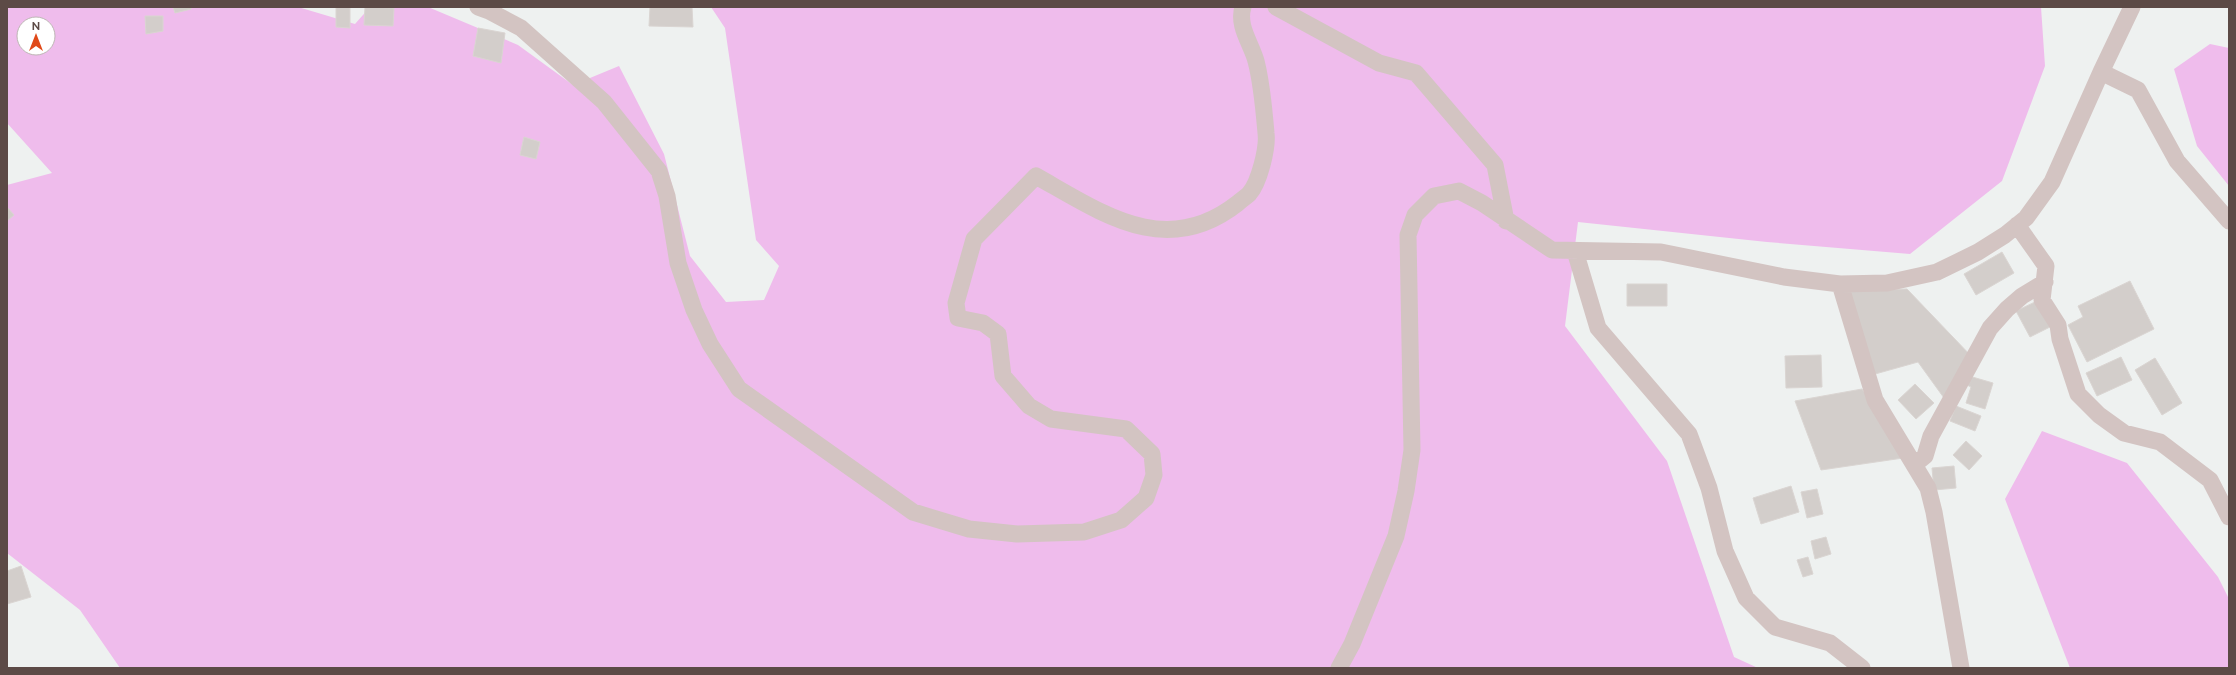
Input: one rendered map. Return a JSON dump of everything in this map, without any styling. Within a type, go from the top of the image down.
[{"type":"street","points":[[478,7],[489,10],[521,28],[604,102],[659,171],[667,196],[678,263],[694,310],[710,344],[738,389],[914,512],[969,529],[1017,534],[1084,532],[1121,520],[1146,498],[1154,475],[1152,454],[1126,429],[1051,419],[1029,406],[1003,376],[998,334],[982,323],[958,318],[956,303],[974,239],[1036,176],[1106,215],[1150,230],[1177,230],[1205,223],[1224,214],[1250,193],[1263,162],[1267,136],[1256,62],[1240,19],[1243,7]]},
{"type":"street","points":[[1276,7],[1379,63],[1416,73],[1495,165],[1506,221]]},
{"type":"street","points":[[1339,668],[1352,644],[1396,536],[1406,490],[1412,450],[1408,235],[1415,215],[1434,196],[1459,191],[1482,204],[1552,250],[1661,252],[1784,277],[1840,284],[1887,283],[1936,272],[1978,252],[2005,235],[2026,218],[2052,182],[2132,7]]},
{"type":"street","points":[[2101,72],[2138,90],[2177,161],[2229,221]]},
{"type":"street","points":[[2017,225],[2046,266],[2042,300],[2058,324],[2060,339],[2078,394],[2099,415],[2124,433],[2160,442],[2210,480],[2229,517]]},
{"type":"street","points":[[1575,251],[1598,328],[1689,434],[1709,488],[1725,552],[1746,598],[1775,626],[1830,643],[1862,668]]},
{"type":"street","points":[[1914,465],[1925,456],[1931,436],[1990,328],[2022,296],[2045,282]]},
{"type":"street","points":[[1840,284],[1876,400],[1928,488],[1934,512],[1961,668]]},
{"type":"shaded area","points":[[7,7],[298,7],[355,24],[370,7],[428,7],[518,45],[573,85],[619,66],[664,154],[690,256],[726,302],[764,300],[779,266],[756,240],[725,28],[711,7],[2041,7],[2045,66],[2002,181],[1910,254],[1767,242],[1578,222],[1565,326],[1667,461],[1734,657],[1758,668],[120,668],[80,610],[7,553],[7,185],[52,173],[7,123]]},
{"type":"shaded area","points":[[2210,44],[2229,48],[2229,186],[2197,146],[2174,69]]},
{"type":"shaded area","points":[[2042,431],[2127,463],[2218,577],[2229,599],[2229,668],[2070,668],[2005,499]]},
{"type":"building","points":[[173,7],[191,7],[191,9],[175,13]]},
{"type":"building","points":[[336,7],[350,7],[350,28],[336,27]]},
{"type":"building","points":[[365,7],[394,8],[393,26],[364,25]]},
{"type":"building","points":[[650,7],[692,7],[693,27],[649,26]]},
{"type":"building","points":[[145,16],[163,16],[163,31],[146,34]]},
{"type":"building","points":[[478,28],[505,33],[501,63],[473,56]]},
{"type":"building","points":[[524,137],[540,142],[536,159],[520,155]]},
{"type":"building","points":[[7,207],[14,215],[7,221]]},
{"type":"building","points":[[2002,252],[2014,273],[1976,295],[1964,274]]},
{"type":"building","points":[[2130,281],[2154,329],[2087,362],[2068,325],[2083,317],[2078,306]]},
{"type":"building","points":[[1627,284],[1667,284],[1667,306],[1627,306]]},
{"type":"building","points":[[1907,289],[1973,358],[1944,398],[1918,362],[1868,376],[1842,291]]},
{"type":"building","points":[[2037,301],[2050,327],[2030,337],[2016,311]]},
{"type":"building","points":[[1821,355],[1822,387],[1786,388],[1785,356]]},
{"type":"building","points":[[2121,357],[2132,380],[2097,396],[2086,373]]},
{"type":"building","points":[[2155,358],[2182,403],[2162,415],[2135,370]]},
{"type":"building","points":[[1969,376],[1993,383],[1985,409],[1966,403],[1971,387],[1967,385]]},
{"type":"building","points":[[1915,384],[1934,403],[1916,419],[1898,400]]},
{"type":"building","points":[[1862,389],[1910,457],[1821,470],[1795,401]]},
{"type":"building","points":[[1956,406],[1981,416],[1975,431],[1950,421]]},
{"type":"building","points":[[1966,441],[1982,456],[1969,470],[1953,455]]},
{"type":"building","points":[[1954,466],[1956,488],[1934,490],[1932,468]]},
{"type":"building","points":[[1791,486],[1799,512],[1761,524],[1753,498]]},
{"type":"building","points":[[1817,489],[1823,514],[1807,518],[1801,492]]},
{"type":"building","points":[[1826,537],[1831,554],[1815,559],[1811,541]]},
{"type":"building","points":[[1808,557],[1813,574],[1803,577],[1797,560]]},
{"type":"building","points":[[21,566],[31,597],[7,604],[7,571]]}]
